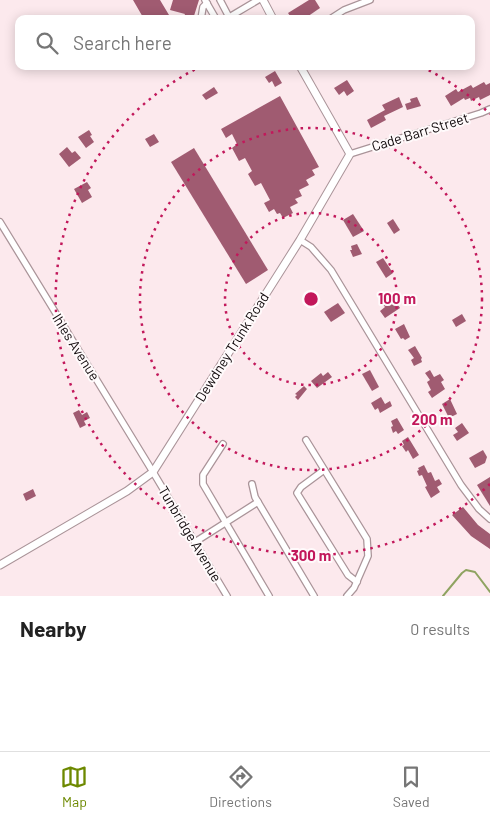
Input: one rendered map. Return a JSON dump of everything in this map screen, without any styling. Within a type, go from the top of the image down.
[{"type":"main road","points":[[263,0],[271,15]]},
{"type":"main road","points":[[302,70],[350,154]]},
{"type":"main road","name":"Dewdney Trunk Road","points":[[0,565],[127,491],[153,472],[300,240],[350,154]]},
{"type":"street","points":[[220,0],[227,15]]},
{"type":"street","points":[[241,0],[245,8]]},
{"type":"street","points":[[233,15],[258,0]]},
{"type":"street","points":[[336,15],[370,0]]},
{"type":"street","points":[[202,15],[206,2],[214,15]]},
{"type":"street","name":"Cade Barr Street","points":[[350,154],[490,109]]},
{"type":"street","name":"Ihles Avenue","points":[[0,222],[153,472]]},
{"type":"street","points":[[300,240],[311,247],[332,270],[461,485],[479,509],[490,519]]},
{"type":"street","points":[[306,440],[367,539],[368,556],[354,588],[347,596]]},
{"type":"street","points":[[223,444],[203,475],[203,484],[269,596]]},
{"type":"street","points":[[324,470],[297,492],[348,575],[357,582]]},
{"type":"street","name":"Tunbridge Avenue","points":[[153,472],[227,596]]},
{"type":"street","points":[[252,484],[258,502],[314,596]]},
{"type":"street","points":[[195,542],[258,502]]},
{"type":"building","points":[[133,0],[160,0],[169,15],[142,15]]},
{"type":"building","points":[[173,0],[199,0],[194,15],[185,15],[170,10]]},
{"type":"building","points":[[309,0],[315,0],[320,8],[310,15],[289,15],[288,13]]},
{"type":"building","points":[[275,71],[282,83],[275,87],[272,81],[269,83],[265,77]]},
{"type":"building","points":[[347,80],[354,91],[347,96],[344,91],[339,95],[334,88]]},
{"type":"building","points":[[484,82],[486,85],[490,83],[490,95],[480,100],[479,97],[471,101],[470,98],[465,100],[464,98],[451,106],[445,96],[456,89],[458,92],[471,85],[473,88]]},
{"type":"building","points":[[214,87],[218,93],[206,100],[202,95]]},
{"type":"building","points":[[280,96],[319,167],[312,170],[315,175],[306,180],[309,185],[299,190],[302,196],[295,199],[298,203],[290,207],[293,213],[283,218],[274,209],[269,212],[264,203],[270,200],[261,183],[255,186],[248,174],[252,171],[245,158],[239,161],[232,148],[237,144],[232,134],[226,138],[221,129]]},
{"type":"building","points":[[399,97],[403,107],[384,116],[386,120],[371,128],[367,120],[385,110],[382,105]]},
{"type":"building","points":[[417,97],[421,106],[407,110],[405,104],[411,102],[410,99]]},
{"type":"building","points":[[89,130],[94,142],[86,148],[78,137]]},
{"type":"building","points":[[154,134],[159,142],[150,147],[145,139]]},
{"type":"building","points":[[67,147],[72,153],[75,151],[81,158],[69,167],[59,154]]},
{"type":"building","points":[[194,148],[268,270],[246,284],[171,162]]},
{"type":"building","points":[[87,182],[91,188],[88,190],[92,197],[82,203],[74,189]]},
{"type":"building","points":[[353,214],[364,231],[353,237],[343,220]]},
{"type":"building","points":[[393,219],[400,230],[394,234],[387,223]]},
{"type":"building","points":[[357,244],[362,254],[353,257],[350,250],[352,250],[351,246]]},
{"type":"building","points":[[383,258],[393,273],[386,278],[376,262]]},
{"type":"building","points":[[389,297],[392,302],[395,300],[400,308],[385,318],[380,311],[385,307],[381,302]]},
{"type":"building","points":[[338,303],[345,313],[331,322],[324,312]]},
{"type":"building","points":[[462,314],[466,321],[456,327],[452,320]]},
{"type":"building","points":[[404,324],[410,337],[405,340],[401,339],[395,329]]},
{"type":"building","points":[[415,346],[422,358],[422,362],[414,366],[411,360],[414,358],[408,350]]},
{"type":"building","points":[[370,370],[379,387],[372,391],[362,374]]},
{"type":"building","points":[[430,370],[434,377],[440,374],[444,380],[441,382],[445,389],[432,398],[428,392],[431,390],[427,382],[430,380],[425,373]]},
{"type":"building","points":[[328,372],[332,377],[317,388],[311,381],[321,373],[323,376]]},
{"type":"building","points":[[304,386],[307,389],[298,400],[295,394]]},
{"type":"building","points":[[381,397],[385,404],[390,401],[392,406],[380,413],[378,408],[375,410],[371,403]]},
{"type":"building","points":[[450,399],[457,414],[449,418],[442,404]]},
{"type":"building","points":[[79,410],[82,415],[87,412],[90,418],[84,421],[86,425],[80,428],[73,413]]},
{"type":"building","points":[[397,418],[404,430],[398,434],[396,431],[393,433],[391,427],[393,426],[391,421]]},
{"type":"building","points":[[462,423],[469,433],[457,441],[453,435],[458,432],[455,428]]},
{"type":"building","points":[[408,437],[419,455],[413,459],[408,450],[406,452],[402,446],[404,445],[402,441]]},
{"type":"building","points":[[483,450],[487,457],[485,463],[475,468],[469,458]]},
{"type":"building","points":[[424,465],[428,473],[431,472],[435,481],[439,479],[442,484],[437,487],[440,492],[431,498],[425,487],[427,486],[422,475],[419,476],[417,471],[419,470],[418,468]]},
{"type":"building","points":[[490,477],[490,506],[477,485]]},
{"type":"building","points":[[33,489],[36,496],[26,501],[23,494]]},
{"type":"building","points":[[463,507],[478,525],[490,534],[490,549],[471,536],[452,515]]},
{"type":"waterway","points":[[443,596],[466,570],[475,572],[490,592]]}]
